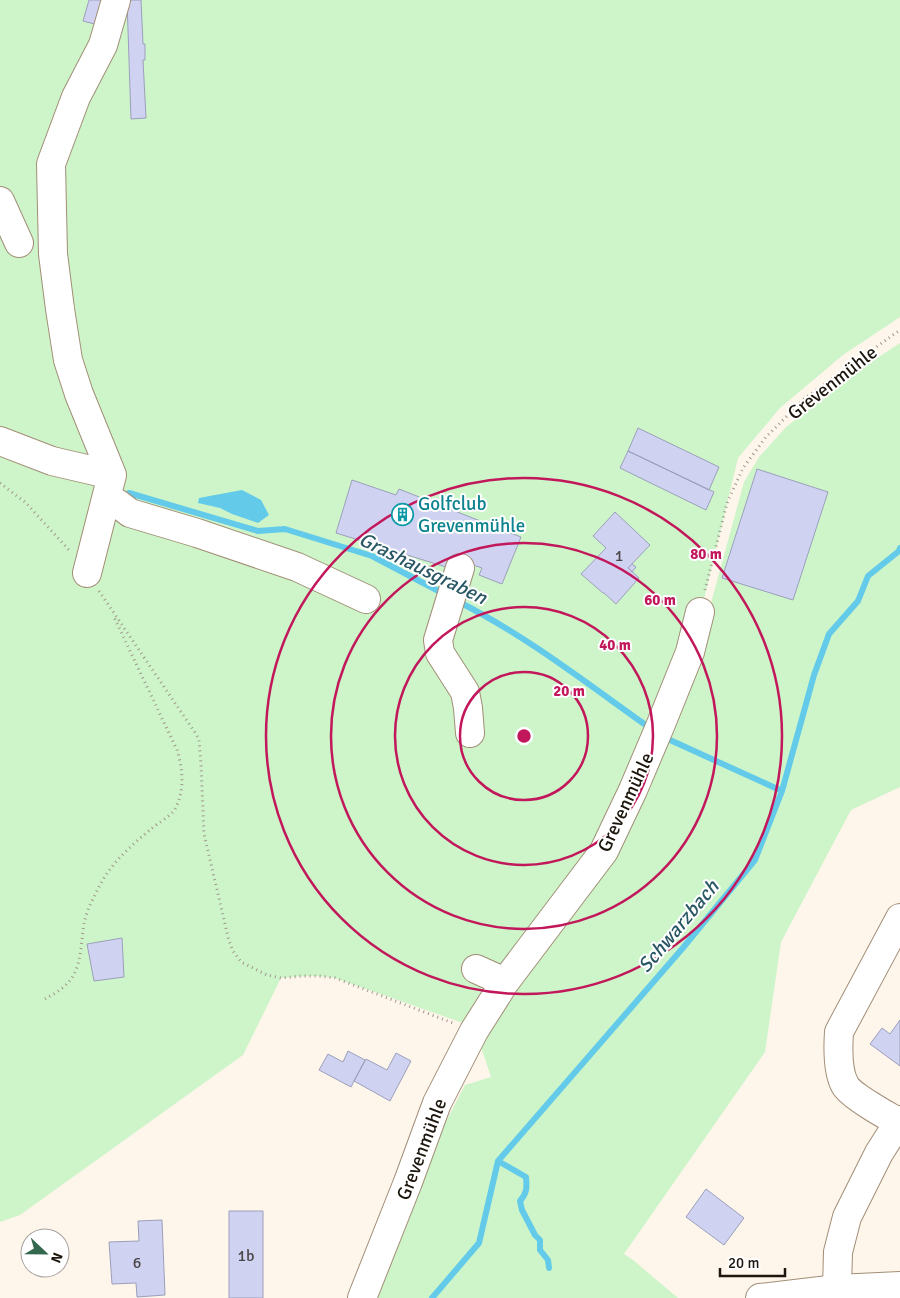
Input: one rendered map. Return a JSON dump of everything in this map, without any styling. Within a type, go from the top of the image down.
[{"type":"street","points":[[87,573],[112,475],[79,394],[68,360],[53,254],[51,164],[76,97],[103,45],[116,0]]},
{"type":"street","points":[[0,201],[19,243]]},
{"type":"street","points":[[0,441],[52,461],[112,475]]},
{"type":"street","points":[[117,503],[130,512],[297,567],[366,599]]},
{"type":"street","points":[[457,577],[438,640],[440,653],[465,692],[470,734]]},
{"type":"street","name":"Grevenmühle","points":[[362,1298],[437,1103],[474,1031],[505,982],[604,851],[632,790],[690,652],[700,612]]},
{"type":"street","points":[[837,1290],[838,1252],[847,1217],[878,1153],[899,1121],[864,1101],[845,1087],[841,1074],[838,1049],[839,1032],[900,918]]},
{"type":"street","points":[[476,969],[505,982]]},
{"type":"street","points":[[760,1298],[900,1286]]},
{"type":"path","name":"Grevenmühle","points":[[700,612],[727,503],[743,468],[766,437],[804,399],[900,330]]},
{"type":"path","points":[[0,483],[26,503],[79,562],[198,740],[204,834],[229,941],[241,962],[267,975],[281,978],[301,976],[335,978],[474,1031]]},
{"type":"path","points":[[44,999],[62,988],[74,974],[79,961],[84,922],[90,904],[110,869],[136,842],[174,811],[181,791],[181,763],[177,750],[108,605]]},
{"type":"green space","points":[[0,0],[900,0],[900,317],[843,355],[780,408],[738,458],[692,649],[640,792],[480,1029],[335,978],[308,976],[281,978],[243,1055],[20,1215],[0,1222]]},
{"type":"green space","points":[[900,343],[900,787],[851,810],[781,942],[765,1052],[624,1254],[678,1298],[372,1298],[402,1206],[465,1085],[491,1077],[478,1038],[615,858],[697,654],[744,482],[759,457],[786,427],[850,376]]},
{"type":"water","points":[[242,490],[261,500],[269,515],[258,523],[220,508],[198,503],[199,498]]},
{"type":"building","points":[[89,0],[110,0],[102,26],[83,21]]},
{"type":"building","points":[[127,0],[141,0],[143,44],[145,44],[145,60],[143,60],[146,118],[131,119]]},
{"type":"building","points":[[638,428],[719,467],[709,490],[628,451]]},
{"type":"building","points":[[628,451],[714,492],[706,510],[620,468]]},
{"type":"building","points":[[757,469],[828,492],[793,600],[722,578]]},
{"type":"building","name":"Golfclub Grevenmühle","points":[[352,480],[396,495],[399,489],[521,537],[502,584],[479,575],[482,568],[449,557],[446,567],[336,533]]},
{"type":"building","points":[[615,512],[650,545],[628,568],[639,578],[616,604],[581,574],[606,548],[593,536]]},
{"type":"building","points":[[632,564],[636,567],[632,572],[628,568]]},
{"type":"building","points":[[122,938],[124,977],[94,981],[87,944]]},
{"type":"building","points":[[900,1020],[900,1066],[870,1044],[882,1028],[890,1034]]},
{"type":"building","points":[[348,1051],[365,1060],[351,1087],[319,1070],[328,1054],[343,1062]]},
{"type":"building","points":[[396,1053],[411,1061],[390,1101],[354,1081],[366,1059],[387,1070]]},
{"type":"building","points":[[706,1189],[744,1218],[724,1245],[686,1217]]},
{"type":"building","points":[[229,1211],[263,1211],[263,1298],[229,1298]]},
{"type":"building","points":[[162,1220],[165,1295],[137,1297],[136,1283],[112,1284],[109,1242],[139,1241],[138,1221]]},
{"type":"waterway","name":"Grashausgraben","points":[[129,493],[258,531],[285,529],[372,556],[446,595]]},
{"type":"waterway","name":"Schwarzbach","points":[[432,1298],[479,1243],[498,1161],[682,949],[755,860],[782,791],[814,675],[829,634],[858,601],[868,576],[899,551],[900,548]]},
{"type":"waterway","name":"Grashausgraben","points":[[457,601],[531,644],[647,726]]},
{"type":"waterway","name":"Grashausgraben","points":[[670,740],[782,791]]},
{"type":"waterway","points":[[498,1161],[526,1177],[526,1190],[520,1201],[522,1210],[535,1235],[540,1240],[540,1250],[548,1260],[549,1268]]},
{"type":"place","name":"Golfclub Grevenmühle","points":[[402,514]]}]
